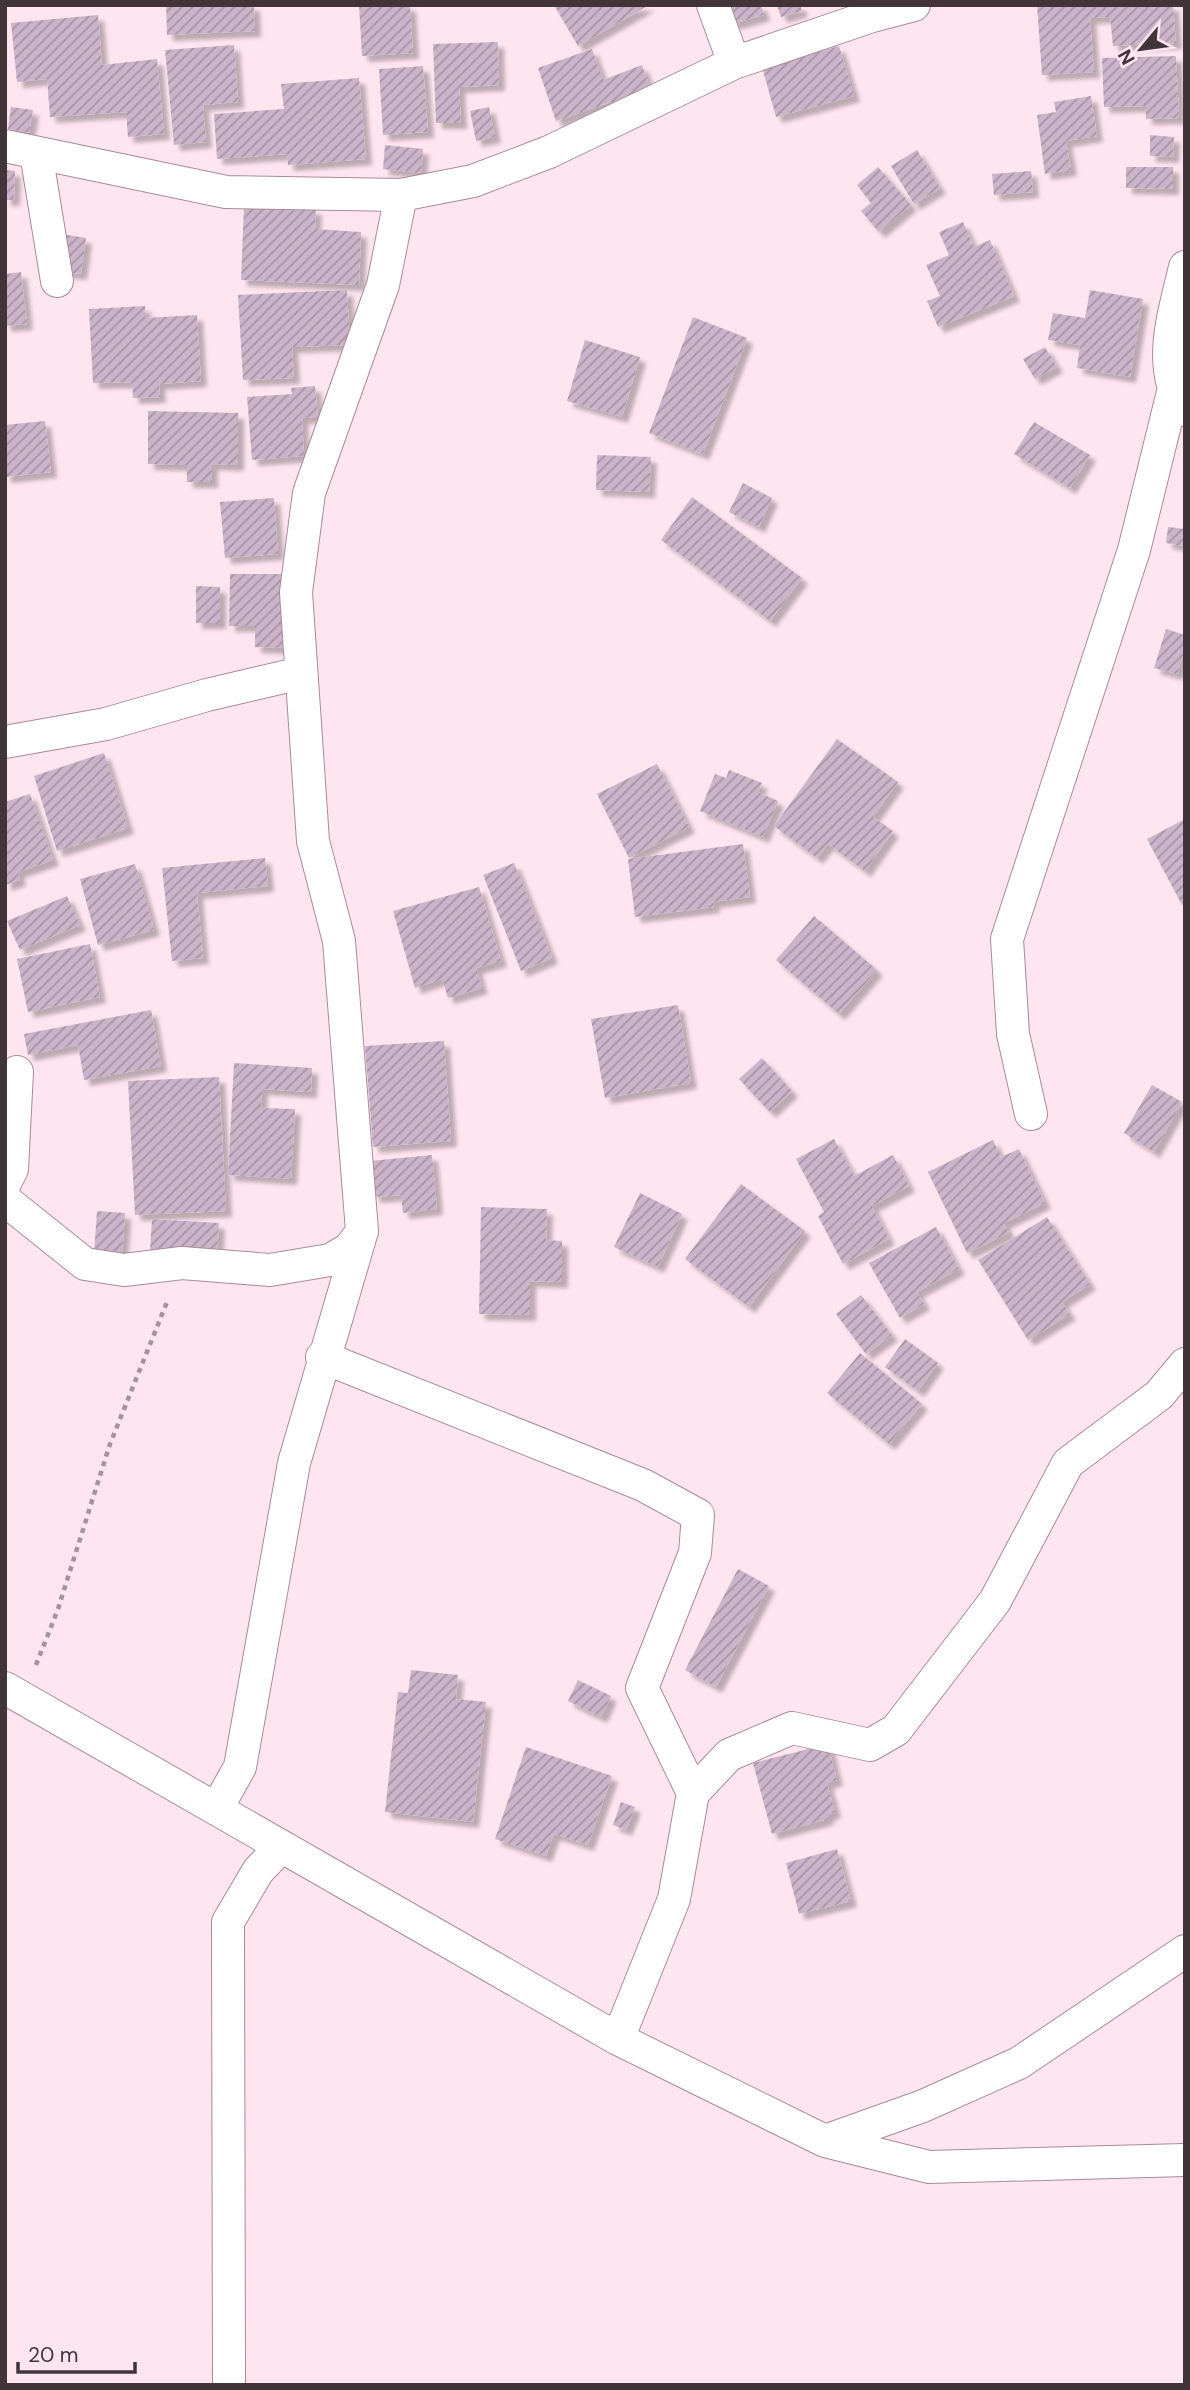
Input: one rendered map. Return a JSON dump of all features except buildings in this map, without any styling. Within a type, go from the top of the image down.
[{"type":"street","points":[[713,5],[734,63]]},
{"type":"street","points":[[5,146],[226,192],[401,195],[474,181],[549,152],[734,63],[872,16],[914,5]]},
{"type":"street","points":[[36,153],[57,281]]},
{"type":"street","points":[[217,1808],[240,1767],[293,1463],[362,1231],[339,941],[313,841],[296,593],[309,493],[383,285],[401,195]]},
{"type":"street","points":[[1031,1114],[1013,1034],[1007,939],[1134,550],[1179,401],[1167,343],[1185,267]]},
{"type":"street","points":[[5,742],[106,724],[207,695],[301,673]]},
{"type":"street","points":[[5,1182],[12,1169],[17,1072]]},
{"type":"street","points":[[5,1200],[86,1264],[124,1270],[182,1263],[270,1270],[330,1261],[349,1249],[362,1231]]},
{"type":"street","points":[[323,1357],[643,1485],[698,1515],[695,1553],[642,1688],[692,1793]]},
{"type":"street","points":[[618,2039],[674,1899],[692,1793],[729,1755],[792,1728],[870,1745],[895,1730],[995,1601],[1068,1463],[1159,1395],[1185,1364]]},
{"type":"street","points":[[14,1693],[217,1808],[280,1848],[618,2039],[825,2141],[929,2167],[1185,2160]]},
{"type":"street","points":[[229,2385],[228,1922],[258,1871],[280,1848]]},
{"type":"street","points":[[825,2141],[923,2106],[1019,2063],[1185,1951]]},
{"type":"path","points":[[14,1693],[58,1609],[110,1444],[182,1263]]}]
